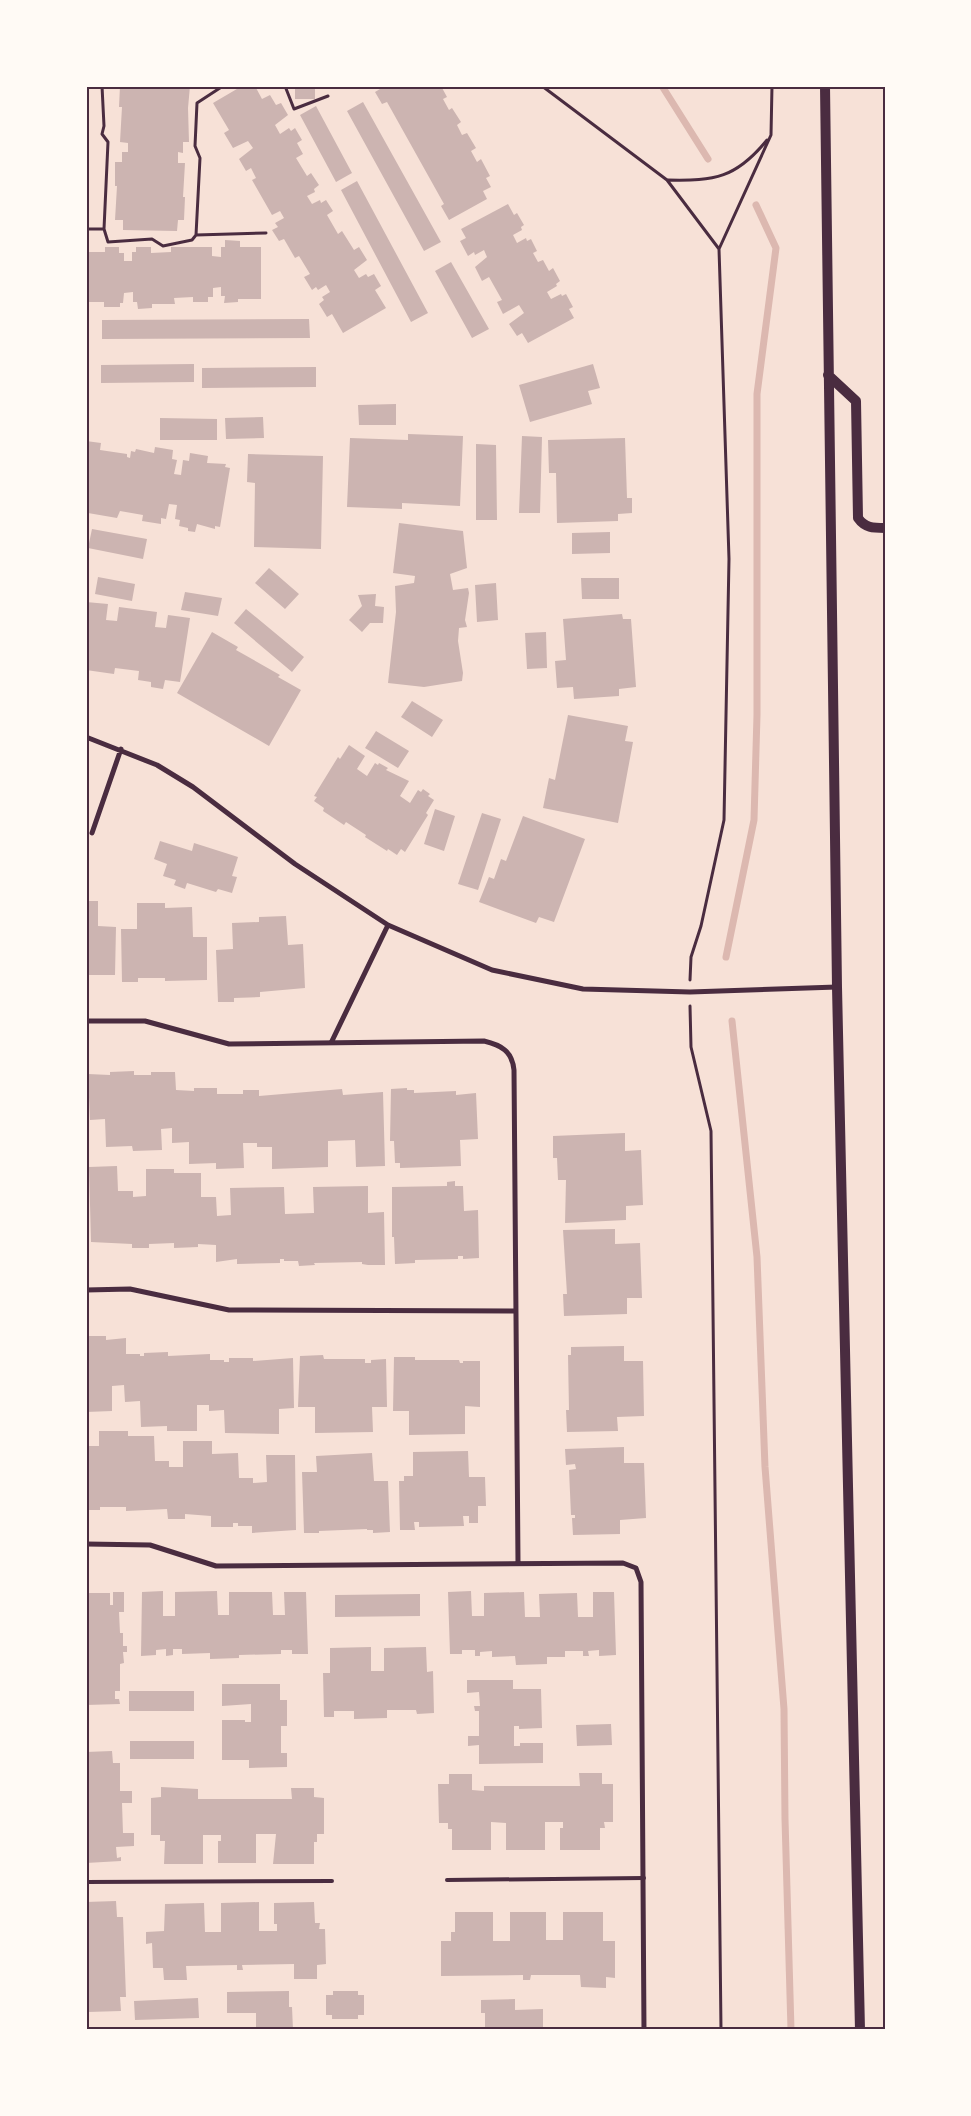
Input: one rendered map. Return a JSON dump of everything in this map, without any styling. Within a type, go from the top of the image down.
[{"type":"main road","points":[[825,86],[837,987],[860,2030]]},
{"type":"main road","points":[[828,376],[856,400],[858,518],[862,524],[870,528],[885,528]]},
{"type":"street","points":[[86,737],[121,749],[157,765],[192,787],[295,864],[388,925],[492,970],[583,989],[690,992],[837,987]]},
{"type":"street","points":[[92,833],[121,749]]},
{"type":"street","points":[[331,1043],[388,925]]},
{"type":"street","points":[[86,1021],[145,1022],[229,1044],[484,1041],[498,1044],[506,1050],[513,1059],[514,1070],[518,1563]]},
{"type":"street","points":[[86,1290],[130,1289],[229,1310],[516,1311]]},
{"type":"street","points":[[86,1544],[150,1545],[216,1566],[623,1563],[636,1568],[641,1582],[644,2030]]},
{"type":"lane","points":[[446,1880],[644,1878]]},
{"type":"lane","points":[[86,1882],[332,1881]]},
{"type":"path","points":[[102,86],[104,126],[102,134],[108,142],[104,229],[108,242],[152,240],[163,246],[192,240],[196,235],[200,158],[195,146],[195,110],[197,103],[223,86]]},
{"type":"path","points":[[213,86],[217,90]]},
{"type":"path","points":[[285,86],[294,109],[328,96]]},
{"type":"path","points":[[542,86],[667,180],[719,249]]},
{"type":"path","points":[[690,968],[690,957],[700,926],[724,820],[729,559],[719,249],[771,135],[772,86]]},
{"type":"path","points":[[667,180],[710,179],[734,171],[752,158],[771,135]]},
{"type":"path","points":[[86,229],[104,229]]},
{"type":"path","points":[[196,235],[266,233]]},
{"type":"path","points":[[690,1014],[690,1047],[711,1131],[721,2030]]},
{"type":"building","points":[[120,86],[190,86],[188,108],[189,142],[183,142],[183,153],[178,152],[178,163],[185,163],[183,197],[185,197],[184,220],[178,220],[177,231],[123,230],[123,220],[115,220],[117,186],[115,186],[115,162],[122,162],[122,152],[128,152],[128,143],[120,142],[122,107],[119,107]]},
{"type":"building","points":[[242,86],[255,86],[262,99],[270,95],[276,105],[281,103],[288,115],[275,125],[280,134],[289,128],[291,131],[295,128],[302,140],[297,143],[303,154],[296,158],[307,176],[311,173],[319,185],[314,189],[315,192],[307,196],[312,204],[320,200],[321,203],[326,200],[333,211],[327,215],[338,234],[342,231],[354,250],[359,247],[367,260],[354,270],[359,278],[366,274],[368,277],[374,274],[381,286],[375,290],[386,308],[343,333],[332,314],[327,317],[319,304],[324,300],[322,297],[330,292],[326,285],[318,290],[316,287],[312,290],[304,277],[310,274],[299,256],[295,258],[284,239],[279,241],[272,230],[278,227],[275,223],[284,218],[280,211],[272,215],[252,180],[256,178],[251,168],[246,171],[239,159],[253,148],[248,141],[233,148],[224,133],[229,130],[213,103]]},
{"type":"building","points":[[295,86],[315,86],[315,99],[295,99]]},
{"type":"building","points":[[385,86],[441,86],[447,97],[443,99],[449,110],[452,108],[461,122],[457,125],[462,135],[467,133],[476,148],[471,151],[477,162],[481,159],[490,176],[486,178],[491,187],[483,191],[487,199],[449,220],[441,206],[444,204],[387,102],[382,104],[375,92]]},
{"type":"building","points":[[363,102],[441,242],[424,251],[347,111]]},
{"type":"building","points":[[316,106],[352,173],[336,182],[300,115]]},
{"type":"building","points":[[357,181],[428,313],[411,322],[341,190]]},
{"type":"building","points":[[508,204],[514,215],[517,213],[524,225],[521,227],[522,230],[513,235],[517,243],[526,238],[527,241],[531,239],[537,251],[533,253],[538,262],[543,260],[549,271],[553,268],[560,281],[556,284],[557,286],[547,292],[551,299],[561,294],[562,296],[566,294],[573,307],[569,309],[574,318],[528,343],[522,333],[517,336],[509,324],[524,313],[519,305],[503,314],[497,302],[502,300],[489,277],[482,281],[475,267],[487,257],[484,250],[475,255],[474,252],[468,256],[460,241],[466,238],[461,229]]},
{"type":"building","points":[[225,240],[240,241],[240,247],[261,247],[261,299],[238,299],[238,302],[224,303],[225,296],[221,296],[221,287],[213,288],[213,297],[208,297],[208,302],[193,302],[193,297],[174,298],[175,304],[152,304],[152,308],[138,309],[137,302],[133,302],[133,292],[124,293],[123,303],[120,303],[120,307],[104,307],[104,302],[86,302],[86,252],[105,252],[105,247],[119,247],[119,253],[124,253],[124,261],[132,261],[132,252],[136,252],[136,247],[151,247],[151,253],[171,252],[171,247],[212,247],[212,256],[221,257],[221,247],[225,247]]},
{"type":"building","points":[[451,262],[489,329],[472,338],[435,271]]},
{"type":"building","points":[[309,319],[310,338],[102,339],[102,320]]},
{"type":"building","points":[[194,364],[194,382],[101,383],[101,365]]},
{"type":"building","points":[[593,364],[600,388],[588,391],[592,404],[530,422],[519,385]]},
{"type":"building","points":[[316,367],[316,387],[202,388],[202,368]]},
{"type":"building","points":[[396,404],[396,425],[359,425],[358,405]]},
{"type":"building","points":[[263,417],[264,438],[226,439],[225,418]]},
{"type":"building","points":[[160,418],[217,419],[217,440],[160,440]]},
{"type":"building","points":[[408,434],[463,436],[460,506],[402,503],[402,509],[347,507],[350,438],[408,440]]},
{"type":"building","points":[[522,436],[542,437],[540,513],[519,513]]},
{"type":"building","points":[[625,438],[627,498],[632,498],[632,513],[618,514],[618,521],[557,523],[556,473],[549,473],[548,440]]},
{"type":"building","points":[[86,441],[101,443],[100,450],[127,454],[127,457],[130,458],[131,451],[135,452],[136,449],[154,453],[155,447],[173,450],[172,459],[177,460],[174,474],[181,475],[183,460],[189,461],[190,453],[208,456],[207,463],[226,464],[225,467],[230,468],[220,527],[215,526],[215,529],[197,524],[195,532],[188,531],[188,528],[179,526],[180,520],[175,519],[177,505],[169,504],[166,519],[161,518],[161,524],[142,521],[143,515],[120,511],[117,518],[88,513],[86,517]]},
{"type":"building","points":[[476,444],[496,445],[497,520],[476,520]]},
{"type":"building","points":[[248,454],[323,456],[321,549],[254,547],[255,483],[247,482]]},
{"type":"building","points":[[399,523],[463,531],[467,568],[450,574],[453,590],[468,588],[469,593],[465,620],[467,627],[459,628],[458,641],[463,673],[462,681],[424,687],[388,683],[396,612],[395,586],[414,583],[415,576],[393,573]]},
{"type":"building","points":[[92,529],[147,539],[143,559],[88,548]]},
{"type":"building","points":[[610,532],[610,553],[572,554],[572,533]]},
{"type":"building","points":[[269,568],[299,594],[285,609],[255,583]]},
{"type":"building","points":[[98,577],[135,584],[132,601],[95,594]]},
{"type":"building","points":[[581,578],[619,578],[619,599],[582,599]]},
{"type":"building","points":[[496,583],[498,620],[477,622],[475,585]]},
{"type":"building","points":[[185,592],[222,598],[218,616],[181,610]]},
{"type":"building","points":[[376,594],[375,606],[384,607],[383,623],[370,623],[362,632],[349,620],[362,606],[358,595]]},
{"type":"building","points":[[86,602],[108,604],[106,620],[117,621],[119,607],[157,612],[155,627],[166,628],[168,615],[190,618],[180,682],[165,680],[163,689],[151,687],[151,682],[138,680],[139,671],[115,668],[114,674],[86,670]]},
{"type":"building","points":[[246,609],[304,657],[292,672],[234,623]]},
{"type":"building","points":[[622,614],[623,619],[631,619],[636,687],[619,689],[619,696],[574,699],[573,687],[557,688],[555,661],[566,660],[563,619]]},
{"type":"building","points":[[212,632],[238,647],[236,650],[280,675],[278,677],[301,690],[269,746],[177,693]]},
{"type":"building","points":[[546,632],[547,668],[527,669],[525,633]]},
{"type":"building","points":[[412,701],[443,720],[432,737],[401,717]]},
{"type":"building","points":[[568,715],[628,726],[625,741],[633,742],[618,823],[543,808],[549,778],[555,780]]},
{"type":"building","points":[[376,731],[409,751],[398,768],[365,748]]},
{"type":"building","points":[[349,745],[365,756],[357,769],[367,776],[375,763],[378,765],[379,763],[388,768],[386,770],[409,781],[400,796],[410,803],[418,790],[421,792],[423,789],[434,800],[426,813],[428,815],[405,852],[401,849],[397,855],[388,849],[387,851],[346,822],[344,825],[323,811],[324,808],[314,801],[317,797],[314,796],[338,757],[340,759]]},
{"type":"building","points":[[435,809],[455,816],[444,851],[424,844]]},
{"type":"building","points":[[482,813],[501,819],[478,890],[458,884]]},
{"type":"building","points":[[523,816],[585,839],[554,922],[539,917],[536,923],[479,902],[489,877],[494,879],[501,859],[506,861]]},
{"type":"building","points":[[160,841],[192,851],[194,843],[238,857],[232,876],[237,877],[232,893],[218,889],[216,892],[187,883],[185,889],[174,885],[176,880],[163,876],[167,864],[154,859]]},
{"type":"building","points":[[86,901],[98,901],[98,926],[116,927],[115,975],[86,975]]},
{"type":"building","points":[[137,903],[165,903],[165,908],[192,907],[193,937],[207,937],[207,980],[165,981],[165,978],[138,978],[138,982],[122,982],[121,929],[137,929]]},
{"type":"building","points":[[286,916],[288,945],[303,944],[305,988],[260,992],[260,997],[234,998],[234,1002],[218,1002],[216,950],[233,949],[232,923],[259,922],[259,917]]},
{"type":"building","points":[[134,1071],[134,1075],[151,1075],[151,1072],[175,1072],[176,1090],[194,1091],[194,1088],[217,1088],[217,1094],[243,1094],[243,1090],[259,1090],[259,1096],[342,1089],[343,1095],[383,1092],[385,1166],[356,1167],[355,1140],[328,1141],[328,1167],[272,1169],[272,1147],[257,1147],[257,1143],[243,1143],[244,1168],[216,1169],[216,1163],[189,1164],[189,1142],[172,1143],[172,1128],[161,1129],[162,1150],[133,1151],[132,1146],[106,1147],[105,1119],[90,1120],[88,1074],[110,1075],[110,1072]]},
{"type":"building","points":[[407,1088],[407,1090],[414,1090],[414,1093],[456,1091],[456,1095],[476,1093],[478,1139],[460,1140],[461,1166],[400,1168],[400,1163],[395,1163],[394,1141],[390,1141],[391,1089]]},
{"type":"building","points":[[625,1133],[625,1151],[641,1150],[643,1205],[626,1206],[626,1220],[565,1223],[566,1180],[558,1180],[557,1158],[553,1158],[553,1136]]},
{"type":"building","points":[[117,1166],[118,1191],[133,1191],[133,1197],[146,1196],[146,1169],[174,1169],[174,1173],[201,1173],[201,1197],[216,1197],[217,1216],[231,1215],[230,1188],[284,1187],[285,1214],[314,1213],[313,1187],[368,1186],[368,1213],[384,1212],[385,1265],[368,1265],[362,1264],[362,1262],[314,1263],[315,1265],[299,1266],[298,1261],[284,1261],[284,1259],[280,1259],[280,1263],[237,1264],[237,1259],[216,1262],[216,1245],[198,1244],[198,1247],[174,1248],[174,1243],[149,1244],[149,1248],[132,1248],[132,1244],[91,1242],[89,1167]]},
{"type":"building","points":[[455,1181],[455,1186],[463,1186],[464,1211],[478,1210],[479,1258],[463,1259],[463,1256],[458,1256],[458,1259],[415,1260],[415,1263],[395,1264],[394,1237],[392,1237],[392,1187],[447,1186],[447,1182]]},
{"type":"building","points":[[615,1229],[615,1244],[640,1243],[642,1298],[627,1298],[627,1314],[564,1316],[563,1294],[567,1294],[563,1230]]},
{"type":"building","points":[[86,1336],[106,1336],[106,1340],[126,1338],[126,1354],[140,1354],[140,1356],[144,1356],[144,1353],[168,1352],[168,1356],[210,1354],[210,1360],[224,1360],[224,1362],[229,1362],[229,1358],[253,1358],[253,1361],[293,1358],[294,1408],[279,1409],[279,1434],[225,1433],[224,1410],[209,1411],[209,1405],[197,1405],[197,1431],[167,1431],[167,1426],[141,1427],[140,1401],[125,1402],[124,1385],[112,1386],[112,1411],[86,1412]]},
{"type":"building","points":[[624,1346],[624,1361],[643,1361],[644,1416],[617,1417],[618,1431],[567,1432],[566,1410],[569,1410],[568,1355],[571,1355],[571,1347]]},
{"type":"building","points":[[323,1355],[324,1359],[365,1359],[365,1363],[371,1363],[371,1360],[386,1359],[387,1407],[372,1407],[373,1432],[315,1433],[315,1407],[298,1407],[300,1356]]},
{"type":"building","points":[[394,1357],[415,1357],[415,1360],[459,1360],[460,1363],[463,1363],[463,1361],[480,1361],[480,1407],[465,1406],[465,1434],[409,1435],[409,1411],[393,1411]]},
{"type":"building","points":[[99,1431],[128,1431],[128,1436],[154,1436],[155,1461],[169,1461],[169,1467],[183,1467],[183,1441],[212,1441],[212,1454],[238,1453],[239,1478],[253,1478],[253,1483],[267,1482],[266,1455],[295,1455],[296,1530],[252,1533],[252,1526],[238,1526],[238,1523],[233,1523],[233,1527],[211,1527],[211,1516],[185,1514],[185,1519],[168,1519],[167,1509],[126,1511],[126,1507],[100,1507],[100,1510],[86,1510],[86,1446],[99,1446]]},
{"type":"building","points":[[624,1447],[624,1463],[644,1463],[646,1518],[620,1520],[620,1534],[573,1535],[572,1518],[575,1518],[575,1515],[571,1515],[569,1470],[576,1469],[575,1464],[566,1465],[565,1449]]},
{"type":"building","points":[[468,1451],[469,1477],[485,1477],[486,1506],[478,1506],[478,1523],[469,1523],[469,1516],[463,1516],[464,1526],[419,1527],[419,1522],[414,1522],[415,1530],[400,1530],[399,1481],[404,1481],[404,1476],[413,1476],[413,1452]]},
{"type":"building","points":[[372,1453],[374,1481],[388,1481],[390,1532],[373,1533],[373,1530],[367,1529],[304,1533],[302,1472],[317,1472],[316,1456]]},
{"type":"building","points":[[163,1591],[163,1616],[175,1616],[175,1592],[217,1591],[218,1615],[229,1615],[229,1592],[272,1592],[273,1615],[285,1615],[284,1592],[306,1592],[308,1654],[292,1654],[292,1650],[281,1650],[281,1654],[239,1655],[239,1658],[210,1659],[210,1653],[182,1654],[182,1649],[173,1649],[173,1655],[166,1656],[166,1649],[156,1650],[156,1655],[141,1656],[142,1592]]},
{"type":"building","points":[[471,1591],[472,1616],[484,1616],[484,1593],[524,1592],[525,1617],[540,1617],[539,1594],[577,1593],[578,1617],[593,1617],[593,1592],[614,1592],[616,1655],[599,1656],[599,1650],[588,1651],[589,1656],[583,1656],[583,1651],[565,1651],[565,1657],[547,1657],[547,1664],[516,1665],[515,1656],[492,1657],[492,1651],[480,1652],[480,1656],[475,1656],[475,1650],[462,1650],[462,1654],[450,1654],[448,1592]]},
{"type":"building","points":[[113,1592],[124,1592],[124,1612],[119,1612],[120,1633],[123,1633],[123,1646],[127,1646],[127,1652],[123,1652],[124,1663],[120,1664],[120,1691],[115,1691],[115,1699],[119,1699],[120,1704],[86,1705],[86,1593],[110,1593],[110,1605],[113,1605]]},
{"type":"building","points":[[420,1594],[420,1616],[335,1617],[335,1595]]},
{"type":"building","points":[[371,1647],[371,1671],[384,1671],[384,1648],[426,1647],[427,1672],[433,1671],[434,1713],[417,1714],[416,1710],[387,1710],[387,1718],[354,1719],[354,1711],[334,1711],[334,1717],[324,1717],[323,1673],[330,1673],[330,1648]]},
{"type":"building","points":[[467,1680],[513,1680],[513,1689],[541,1689],[542,1728],[519,1729],[519,1726],[514,1726],[514,1746],[520,1746],[520,1743],[543,1743],[543,1763],[479,1764],[479,1745],[468,1746],[468,1736],[479,1736],[479,1711],[475,1711],[474,1706],[480,1706],[479,1692],[467,1693]]},
{"type":"building","points":[[222,1684],[280,1684],[280,1700],[287,1700],[287,1726],[281,1726],[281,1753],[287,1753],[287,1767],[249,1768],[249,1760],[222,1760],[222,1720],[245,1720],[245,1722],[251,1722],[251,1704],[222,1706]]},
{"type":"building","points":[[129,1691],[194,1691],[194,1711],[129,1711]]},
{"type":"building","points":[[611,1724],[612,1745],[577,1746],[576,1725]]},
{"type":"building","points":[[130,1741],[194,1741],[194,1759],[130,1759]]},
{"type":"building","points":[[112,1751],[113,1763],[120,1763],[120,1791],[132,1791],[132,1803],[122,1803],[123,1833],[134,1833],[134,1846],[116,1847],[117,1858],[121,1857],[121,1861],[86,1863],[86,1752]]},
{"type":"building","points":[[579,1773],[602,1773],[602,1784],[613,1784],[613,1822],[604,1822],[605,1828],[600,1828],[600,1850],[560,1850],[560,1828],[563,1828],[563,1822],[545,1822],[545,1850],[506,1850],[506,1823],[491,1822],[491,1850],[452,1850],[452,1829],[448,1829],[448,1823],[439,1823],[438,1784],[449,1784],[449,1774],[472,1774],[472,1790],[484,1791],[484,1786],[580,1786]]},
{"type":"building","points":[[161,1787],[198,1789],[198,1799],[292,1799],[291,1788],[314,1788],[314,1797],[324,1798],[324,1834],[317,1834],[317,1842],[314,1842],[314,1864],[273,1864],[276,1834],[256,1834],[256,1863],[218,1863],[218,1841],[221,1841],[221,1835],[203,1835],[203,1864],[164,1864],[165,1841],[160,1841],[160,1835],[151,1835],[151,1798],[161,1797]]},
{"type":"building","points":[[116,1901],[117,1917],[123,1917],[126,1997],[120,1997],[121,2011],[88,2012],[86,2002],[86,1902]]},
{"type":"building","points":[[259,1902],[259,1931],[277,1931],[277,1924],[274,1924],[274,1903],[314,1902],[315,1923],[320,1923],[319,1929],[325,1929],[326,1964],[317,1965],[317,1979],[294,1979],[294,1964],[242,1965],[243,1970],[237,1970],[237,1965],[186,1966],[187,1980],[164,1980],[163,1968],[153,1968],[152,1943],[146,1944],[146,1932],[164,1931],[165,1904],[204,1903],[205,1932],[221,1932],[221,1903]]},
{"type":"building","points":[[455,1912],[493,1912],[493,1941],[510,1941],[510,1912],[546,1912],[546,1940],[563,1940],[563,1912],[603,1912],[603,1941],[615,1941],[615,1978],[606,1977],[606,1988],[581,1987],[580,1975],[531,1975],[530,1980],[523,1980],[523,1975],[441,1976],[441,1941],[451,1941],[451,1932],[455,1932]]},
{"type":"building","points":[[289,1991],[289,2007],[292,2007],[293,2030],[256,2030],[256,2013],[227,2013],[227,1992]]},
{"type":"building","points":[[333,1991],[358,1991],[358,1995],[364,1995],[364,2015],[358,2015],[358,2019],[332,2019],[332,2015],[326,2015],[326,1995],[333,1995]]},
{"type":"building","points":[[198,1998],[199,2018],[135,2020],[134,2001]]},
{"type":"building","points":[[515,1999],[515,2010],[543,2009],[543,2030],[485,2030],[485,2013],[481,2013],[481,2000]]},
{"type":"waterway","points":[[662,86],[708,159]]},
{"type":"waterway","points":[[726,957],[754,820],[757,715],[757,394],[776,248],[756,205]]},
{"type":"waterway","points":[[732,1021],[757,1257],[765,1467],[784,1709],[791,2030]]}]
